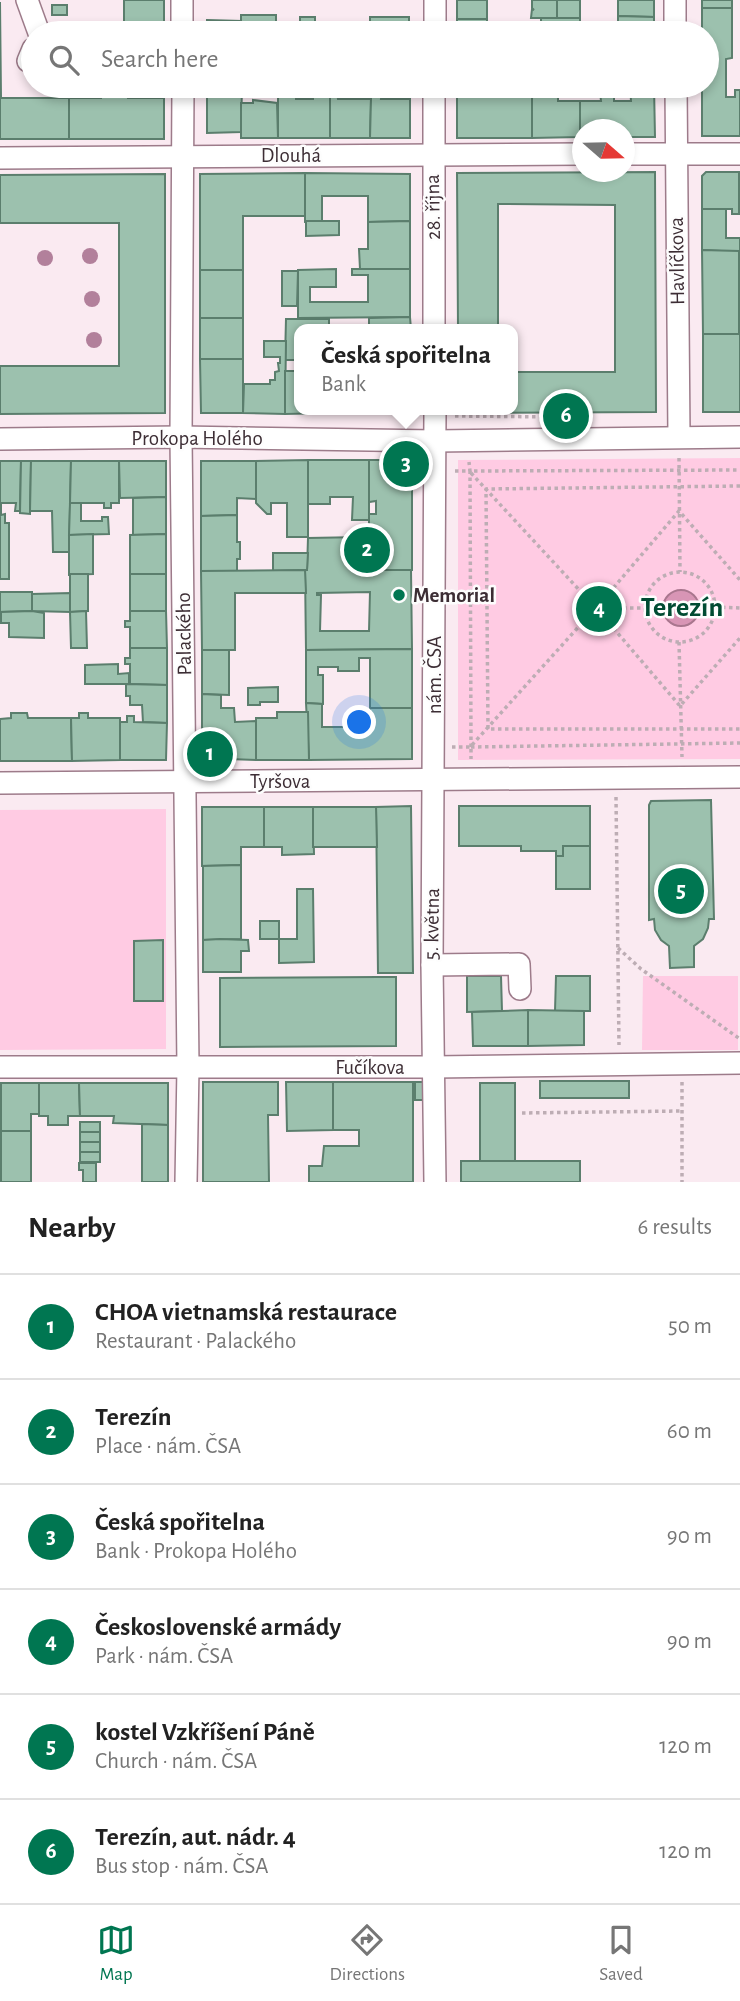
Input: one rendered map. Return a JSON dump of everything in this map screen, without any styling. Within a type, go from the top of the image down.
[{"type":"street","points":[[27,0],[35,21]]},
{"type":"street","points":[[182,0],[183,21]]},
{"type":"street","points":[[435,0],[435,21]]},
{"type":"street","points":[[675,0],[675,21]]},
{"type":"street","name":"Palackého","points":[[183,98],[181,437],[188,1067],[186,1182]]},
{"type":"street","name":"28. října","points":[[434,98],[435,324]]},
{"type":"street","name":"Havlíčkova","points":[[676,98],[679,437]]},
{"type":"street","name":"Dlouhá","points":[[0,158],[572,154]]},
{"type":"street","points":[[635,154],[740,154]]},
{"type":"street","points":[[435,415],[436,441],[740,437]]},
{"type":"street","name":"Prokopa Holého","points":[[0,439],[181,437],[436,441]]},
{"type":"street","name":"nám. ČSA","points":[[433,781],[436,441]]},
{"type":"street","points":[[433,781],[740,777]]},
{"type":"street","name":"Tyršova","points":[[0,783],[186,780],[433,781]]},
{"type":"street","name":"5. května","points":[[433,781],[435,1182]]},
{"type":"street","points":[[432,965],[519,964],[520,989]]},
{"type":"street","name":"Fučíkova","points":[[0,1067],[434,1067],[740,1063]]},
{"type":"path","points":[[455,415],[564,417]]},
{"type":"path","points":[[679,437],[680,572]]},
{"type":"path","points":[[469,440],[471,747]]},
{"type":"path","points":[[436,472],[740,470]]},
{"type":"path","points":[[470,471],[582,593]]},
{"type":"path","points":[[486,489],[740,486]]},
{"type":"path","points":[[486,489],[488,729]]},
{"type":"path","points":[[679,510],[740,580]]},
{"type":"path","points":[[609,593],[679,510]]},
{"type":"path","points":[[680,572],[698,576],[705,582],[714,598],[715,607],[714,617],[704,632],[697,638],[679,642],[670,641],[655,632],[646,616],[645,608],[646,599],[655,583],[670,573],[680,572]]},
{"type":"path","points":[[598,588],[609,593],[616,608],[609,623],[593,627],[582,622],[576,608],[582,593],[598,588]]},
{"type":"path","points":[[715,607],[740,608]]},
{"type":"path","points":[[616,608],[645,608]]},
{"type":"path","points":[[471,747],[582,622]]},
{"type":"path","points":[[609,623],[680,706]]},
{"type":"path","points":[[680,706],[740,638]]},
{"type":"path","points":[[679,642],[681,776]]},
{"type":"path","points":[[488,729],[740,729]]},
{"type":"path","points":[[471,747],[740,743]]},
{"type":"path","points":[[616,778],[620,1063]]},
{"type":"path","points":[[618,948],[640,968],[740,1039]]},
{"type":"path","points":[[682,1182],[683,1062]]},
{"type":"path","points":[[522,1113],[681,1111]]},
{"type":"shaded area","points":[[740,458],[740,759],[458,760],[458,460]]},
{"type":"shaded area","points":[[681,590],[694,595],[699,608],[694,621],[681,626],[668,621],[663,608],[668,595]]},
{"type":"shaded area","points":[[166,809],[166,1049],[0,1050],[0,810]]},
{"type":"shaded area","points":[[643,976],[738,976],[738,1050],[642,1050]]},
{"type":"building","points":[[124,0],[164,0],[164,21],[124,21]]},
{"type":"building","points":[[457,0],[487,0],[487,19],[457,19]]},
{"type":"building","points":[[532,0],[557,0],[557,18],[531,18],[532,9],[534,10]]},
{"type":"building","points":[[557,0],[580,0],[580,18],[557,18]]},
{"type":"building","points":[[618,0],[654,0],[654,17],[618,16]]},
{"type":"building","points":[[702,0],[732,0],[732,8],[702,8]]},
{"type":"building","points":[[0,2],[1,98],[69,98],[69,139],[0,139]]},
{"type":"building","points":[[52,5],[67,5],[67,15],[52,15]]},
{"type":"building","points":[[702,8],[732,8],[732,58],[726,59],[726,97],[735,97],[735,90],[740,90],[740,136],[702,136],[702,98],[719,98],[719,21],[702,21]]},
{"type":"building","points":[[241,15],[276,15],[276,21],[241,21]]},
{"type":"building","points":[[618,16],[654,17],[654,21],[618,21]]},
{"type":"building","points":[[300,17],[315,17],[315,21],[300,21]]},
{"type":"building","points":[[370,17],[409,17],[409,21],[370,21]]},
{"type":"building","points":[[541,18],[580,18],[580,21],[541,21]]},
{"type":"building","points":[[457,19],[487,19],[487,21]]},
{"type":"building","points":[[69,98],[164,98],[164,139],[69,139]]},
{"type":"building","points":[[207,98],[242,98],[241,132],[207,133]]},
{"type":"building","points":[[278,98],[330,98],[330,138],[278,138]]},
{"type":"building","points":[[330,98],[371,99],[370,138],[330,138]]},
{"type":"building","points":[[365,98],[410,99],[410,138],[370,138],[371,99]]},
{"type":"building","points":[[457,98],[532,98],[532,138],[457,138]]},
{"type":"building","points":[[532,98],[580,101],[580,119],[572,119],[572,137],[532,138]]},
{"type":"building","points":[[614,98],[614,101],[654,98],[655,137],[635,137],[635,119],[580,119],[580,101]]},
{"type":"building","points":[[253,100],[277,103],[278,138],[241,138],[241,103],[253,103]]},
{"type":"building","points":[[572,172],[572,182],[635,182],[635,172],[655,172],[656,412],[518,413],[518,372],[615,372],[615,205],[498,204],[498,324],[458,324],[457,173]]},
{"type":"building","points":[[706,172],[739,172],[739,214],[732,214],[732,209],[702,209],[702,176]]},
{"type":"building","points":[[305,173],[410,174],[410,221],[368,222],[368,196],[322,196],[322,221],[305,222]]},
{"type":"building","points":[[305,173],[305,216],[243,216],[243,270],[200,270],[200,174]]},
{"type":"building","points":[[165,174],[165,413],[0,414],[0,366],[119,366],[119,223],[0,223],[0,175]]},
{"type":"building","points":[[702,209],[726,209],[726,238],[740,238],[740,252],[702,250]]},
{"type":"building","points":[[306,221],[339,221],[339,235],[306,236]]},
{"type":"building","points":[[410,221],[410,269],[360,269],[359,249],[368,249],[368,222]]},
{"type":"building","points":[[702,250],[739,251],[739,334],[703,334]]},
{"type":"building","points":[[336,269],[336,287],[310,287],[310,302],[368,302],[368,275],[352,275],[352,269],[410,269],[410,317],[298,318],[298,270]]},
{"type":"building","points":[[200,270],[243,270],[243,318],[200,318]]},
{"type":"building","points":[[282,271],[298,271],[297,306],[282,306]]},
{"type":"building","points":[[410,317],[411,324],[369,324],[369,318]]},
{"type":"building","points":[[200,318],[243,318],[243,359],[200,359]]},
{"type":"building","points":[[286,319],[329,319],[329,324],[294,324],[294,360],[285,360]]},
{"type":"building","points":[[703,334],[740,334],[740,412],[703,412]]},
{"type":"building","points":[[264,341],[286,341],[285,414],[243,413],[244,384],[270,384],[270,380],[275,380],[275,372],[279,371],[280,357],[264,357]]},
{"type":"building","points":[[200,359],[243,359],[243,413],[201,413]]},
{"type":"building","points":[[285,371],[294,371],[294,414],[285,414]]},
{"type":"building","points":[[308,460],[308,537],[287,537],[287,503],[271,503],[271,514],[267,514],[256,503],[256,461]]},
{"type":"building","points":[[308,460],[369,460],[369,520],[352,520],[353,497],[330,497],[330,504],[308,504]]},
{"type":"building","points":[[369,460],[412,460],[412,570],[369,570],[369,514],[376,514],[376,501],[369,502]]},
{"type":"building","points":[[0,461],[21,461],[20,511],[15,511],[16,503],[1,503],[1,515],[5,514],[5,523],[9,523],[9,579],[0,579]]},
{"type":"building","points":[[21,461],[31,461],[30,514],[20,513]]},
{"type":"building","points":[[31,461],[71,461],[69,552],[53,552],[52,511],[30,511]]},
{"type":"building","points":[[71,461],[119,461],[119,503],[111,503],[111,508],[104,508],[104,503],[70,503]]},
{"type":"building","points":[[119,461],[166,461],[166,497],[120,498]]},
{"type":"building","points":[[201,461],[256,461],[256,499],[237,498],[237,515],[201,516]]},
{"type":"building","points":[[166,497],[166,534],[133,535],[133,498]]},
{"type":"building","points":[[70,503],[81,503],[81,521],[102,521],[102,517],[108,517],[109,534],[69,535]]},
{"type":"building","points":[[237,515],[240,559],[237,559],[237,571],[201,571],[201,516]]},
{"type":"building","points":[[93,534],[93,574],[69,575],[69,535]]},
{"type":"building","points":[[166,534],[166,574],[130,574],[130,535]]},
{"type":"building","points":[[362,537],[362,570],[411,570],[412,649],[306,650],[305,570],[308,538]],"holes":[[[370,592],[369,631],[320,631],[321,595],[317,593]]]},
{"type":"building","points":[[273,553],[308,553],[307,570],[273,571]]},
{"type":"building","points":[[305,570],[306,593],[235,593],[235,650],[202,650],[201,571]]},
{"type":"building","points":[[70,574],[88,574],[88,611],[70,612]]},
{"type":"building","points":[[130,574],[166,574],[166,611],[130,611]]},
{"type":"building","points":[[0,592],[32,592],[32,611],[0,612]]},
{"type":"building","points":[[70,593],[70,612],[32,611],[32,594]]},
{"type":"building","points":[[86,611],[87,648],[71,648],[70,612]]},
{"type":"building","points":[[130,611],[166,611],[167,648],[130,648],[130,627],[125,627],[125,621],[130,621]]},
{"type":"building","points":[[1,612],[44,613],[44,638],[9,637],[9,623],[1,623]]},
{"type":"building","points":[[130,648],[167,648],[167,685],[130,684],[130,664],[125,664],[125,658],[130,658]]},
{"type":"building","points":[[412,649],[412,708],[370,708],[370,658],[359,658],[359,671],[318,667],[318,675],[323,675],[323,704],[306,703],[306,650]]},
{"type":"building","points":[[202,650],[229,650],[229,695],[202,694]]},
{"type":"building","points":[[118,664],[118,674],[129,673],[129,684],[85,684],[85,665]]},
{"type":"building","points":[[126,684],[167,685],[167,723],[143,722],[142,705],[130,705],[130,696],[126,696]]},
{"type":"building","points":[[278,687],[278,702],[248,705],[248,688]]},
{"type":"building","points":[[202,694],[221,695],[221,708],[234,708],[235,722],[256,721],[256,760],[202,758]]},
{"type":"building","points":[[306,703],[322,704],[322,727],[363,727],[363,719],[370,719],[370,708],[412,708],[412,759],[309,760]]},
{"type":"building","points":[[277,712],[308,712],[309,760],[256,760],[256,718],[277,718]]},
{"type":"building","points":[[11,713],[27,713],[28,718],[71,718],[72,761],[0,761],[0,719],[11,718]]},
{"type":"building","points":[[79,713],[88,713],[88,718],[120,718],[120,760],[72,761],[71,718],[79,718]]},
{"type":"building","points":[[127,716],[134,716],[134,722],[167,723],[166,760],[120,760],[120,722],[127,722]]},
{"type":"building","points":[[711,800],[714,919],[709,919],[703,939],[694,946],[694,967],[670,968],[669,946],[655,930],[654,919],[649,920],[649,805],[651,801]]},
{"type":"building","points":[[411,806],[413,973],[378,973],[376,807]]},
{"type":"building","points":[[459,806],[590,806],[590,846],[563,846],[563,856],[556,856],[556,851],[521,851],[521,846],[459,846]]},
{"type":"building","points":[[202,807],[264,807],[264,847],[241,847],[241,865],[202,866]]},
{"type":"building","points":[[264,807],[313,807],[314,854],[282,855],[282,847],[264,847]]},
{"type":"building","points":[[313,807],[376,807],[377,847],[313,847]]},
{"type":"building","points":[[563,846],[590,846],[590,889],[556,889],[556,856],[563,856]]},
{"type":"building","points":[[241,865],[241,939],[203,940],[203,866]]},
{"type":"building","points":[[297,889],[313,889],[314,962],[279,963],[279,939],[297,939]]},
{"type":"building","points":[[260,921],[279,921],[279,939],[260,939]]},
{"type":"building","points":[[163,940],[163,1001],[134,1001],[134,941]]},
{"type":"building","points":[[203,940],[248,940],[249,951],[241,951],[241,972],[203,972]]},
{"type":"building","points":[[467,976],[501,976],[502,1011],[467,1012]]},
{"type":"building","points":[[556,976],[590,976],[590,1011],[555,1011]]},
{"type":"building","points":[[396,977],[396,1046],[220,1047],[220,978]]},
{"type":"building","points":[[528,1010],[584,1011],[584,1045],[528,1046]]},
{"type":"building","points":[[528,1010],[528,1046],[473,1046],[472,1012]]},
{"type":"building","points":[[540,1081],[629,1081],[629,1098],[540,1098]]},
{"type":"building","points":[[203,1082],[278,1082],[278,1115],[268,1115],[269,1182],[203,1182]]},
{"type":"building","points":[[286,1082],[333,1082],[333,1130],[287,1131]]},
{"type":"building","points":[[333,1082],[413,1082],[413,1182],[309,1182],[309,1166],[322,1166],[324,1146],[359,1146],[359,1130],[333,1130]]},
{"type":"building","points":[[415,1082],[432,1082],[432,1100],[415,1100]]},
{"type":"building","points":[[1,1083],[39,1083],[39,1114],[31,1114],[31,1131],[1,1131]]},
{"type":"building","points":[[39,1083],[79,1083],[80,1116],[68,1116],[68,1125],[48,1125],[48,1116],[39,1116]]},
{"type":"building","points":[[79,1083],[168,1083],[168,1125],[113,1123],[114,1116],[80,1116]]},
{"type":"building","points":[[480,1083],[515,1083],[515,1162],[480,1162]]},
{"type":"building","points":[[80,1122],[100,1122],[100,1132],[80,1132]]},
{"type":"building","points":[[142,1124],[168,1125],[168,1182],[142,1182]]},
{"type":"building","points":[[1,1131],[31,1131],[31,1182],[1,1182]]},
{"type":"building","points":[[80,1132],[100,1132],[100,1142],[80,1142]]},
{"type":"building","points":[[80,1142],[100,1142],[100,1152],[80,1152]]},
{"type":"building","points":[[80,1152],[100,1152],[100,1162],[80,1162]]},
{"type":"building","points":[[461,1161],[580,1161],[580,1182],[461,1182]]},
{"type":"building","points":[[79,1163],[96,1163],[96,1182],[83,1182],[83,1170],[79,1170]]},
{"type":"place","name":"Terezín, aut. nádr. 4","points":[[566,416]]},
{"type":"place","name":"Česká spořitelna","points":[[406,464]]},
{"type":"place","name":"Terezín","points":[[367,550]]},
{"type":"place","name":"Memorial","points":[[399,595]]},
{"type":"place","name":"Československé armády","points":[[599,609]]},
{"type":"place","name":"CHOA vietnamská restaurace","points":[[210,754]]},
{"type":"place","name":"kostel Vzkříšení Páně","points":[[681,891]]},
{"type":"district","name":"Terezín","points":[[682,608]]}]
